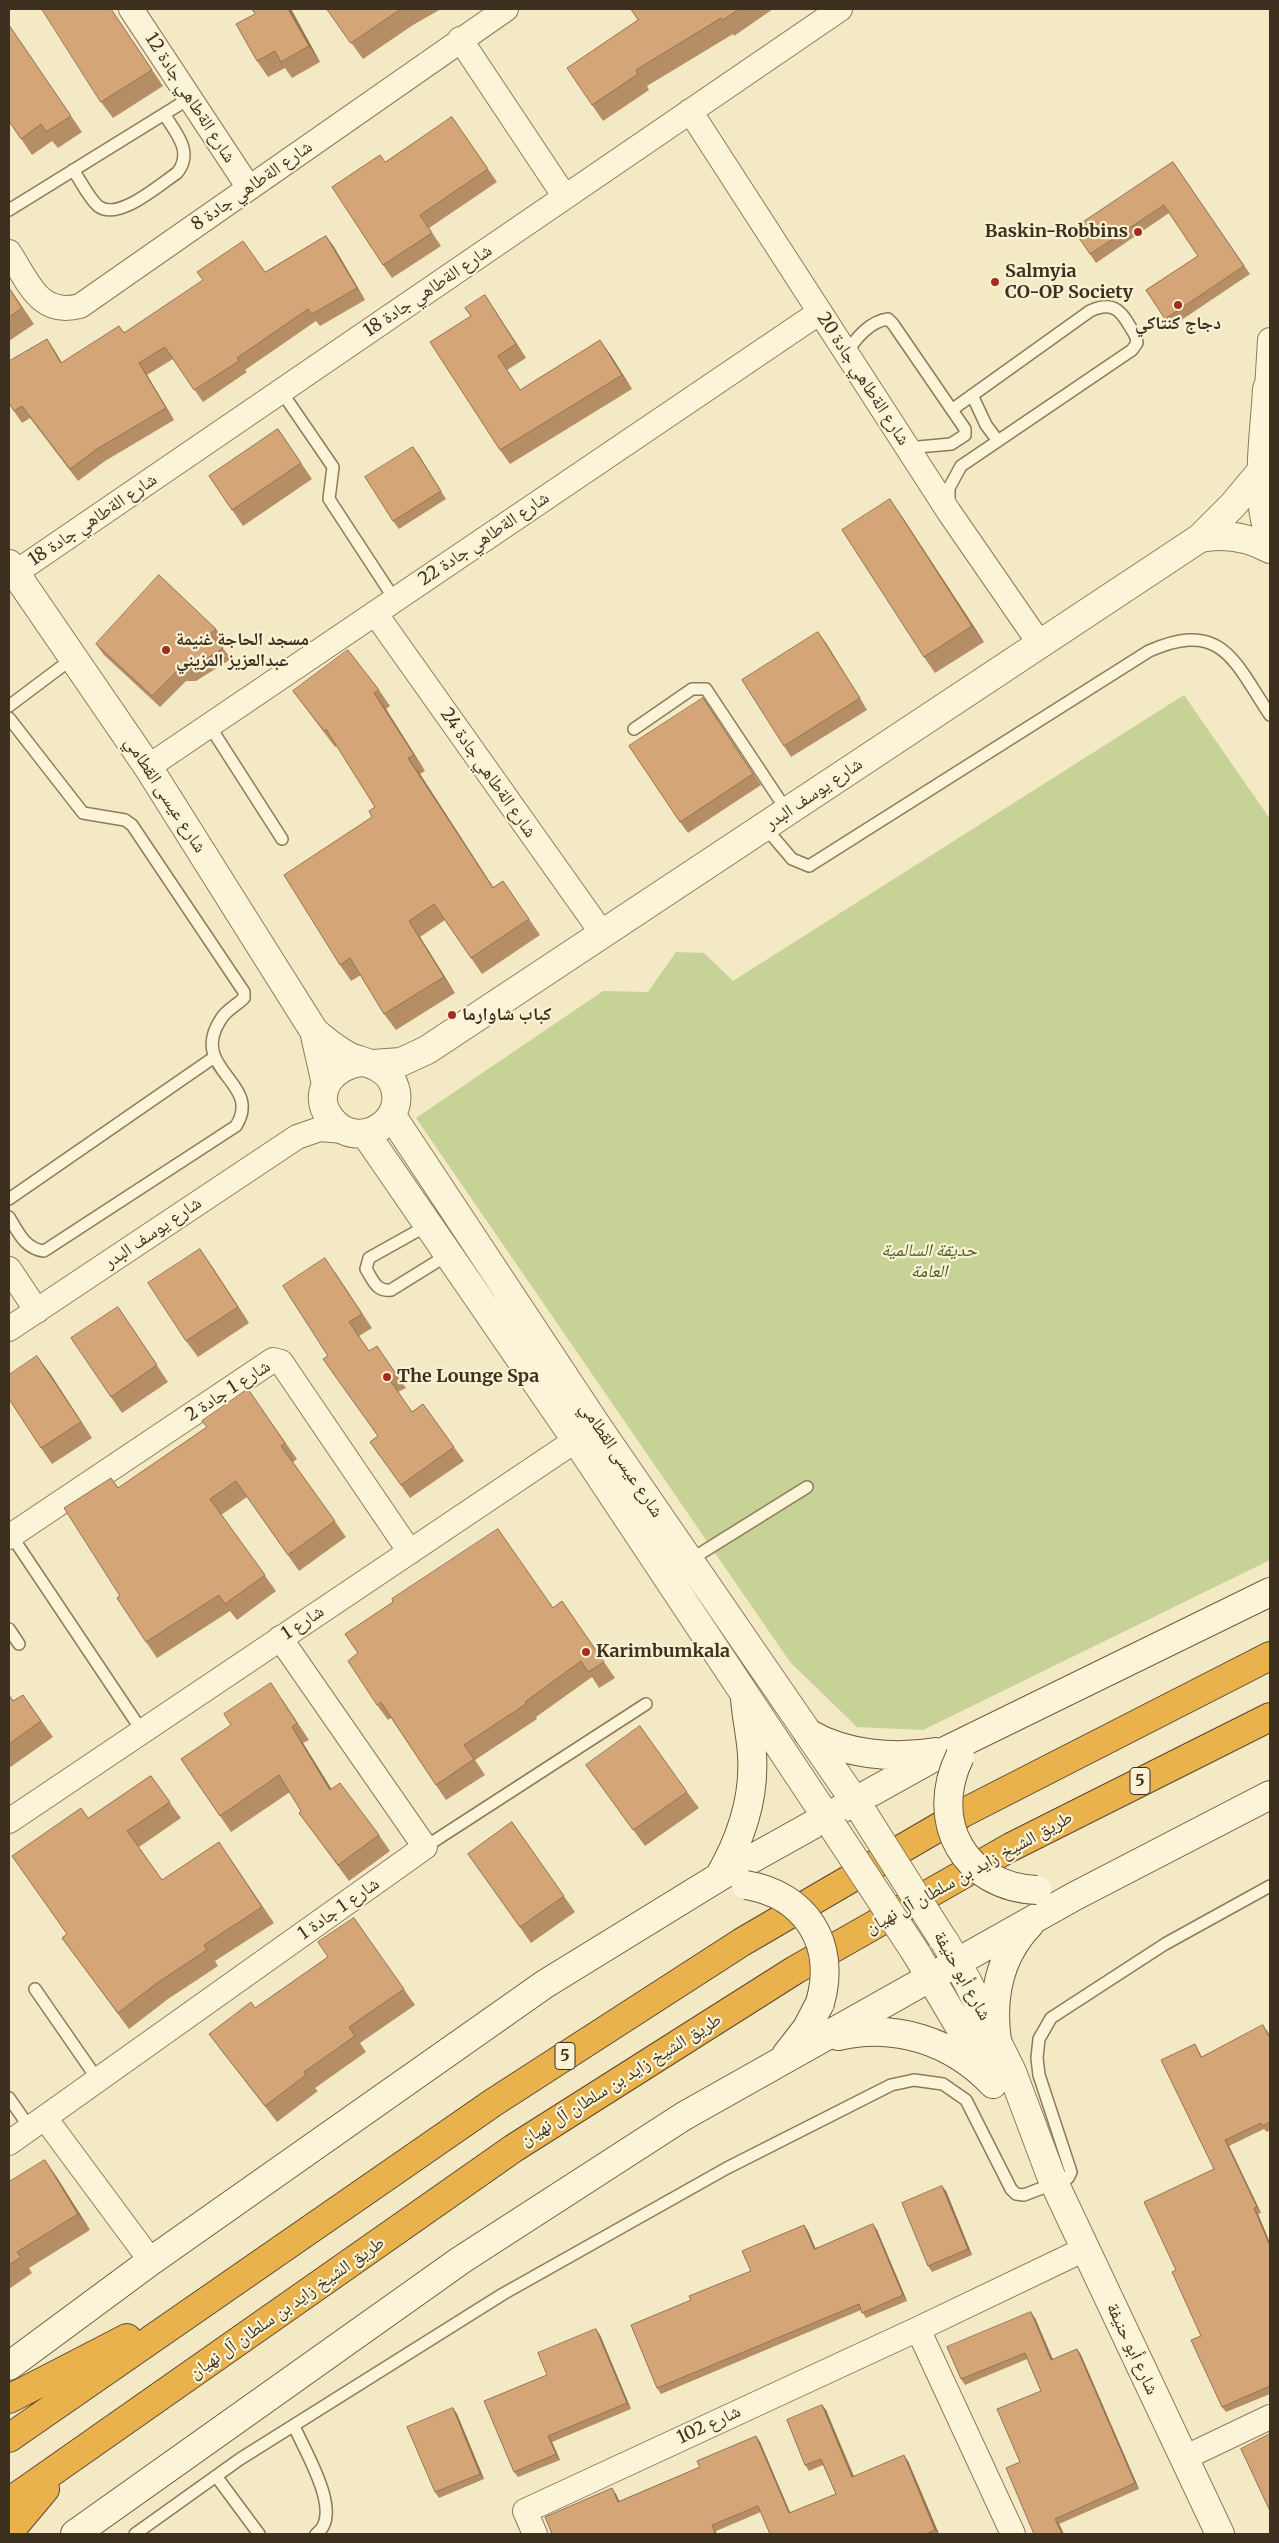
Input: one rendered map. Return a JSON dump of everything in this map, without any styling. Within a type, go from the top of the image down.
[{"type":"highway","name":"5","points":[[9,2438],[494,2102],[742,1942],[963,1813],[1270,1656]]},
{"type":"highway","name":"طريق الشيخ زايد بن سلطان آل نهيان","points":[[9,2502],[514,2148],[795,1970],[1011,1847],[1270,1717]]},
{"type":"highway","points":[[9,2399],[228,2286]]},
{"type":"highway","points":[[9,2532],[70,2459]]},
{"type":"street","name":"شارع الةطاهي جادة 12","points":[[131,9],[249,188]]},
{"type":"street","name":"شارع الةطاهي جادة 8","points":[[9,252],[42,301],[55,308],[70,308],[88,300],[460,39],[506,9]]},
{"type":"street","name":"شارع الةطاهي جادة 18","points":[[12,568],[281,391],[840,9]]},
{"type":"street","points":[[460,39],[565,197]]},
{"type":"street","name":"شارع الةطاهي جادة 20","points":[[690,111],[949,512],[1040,644]]},
{"type":"street","name":"شارع الةطاهي جادة 22","points":[[148,767],[820,312]]},
{"type":"street","points":[[1270,340],[1263,469],[1264,502],[1270,537]]},
{"type":"street","name":"شارع يوسف البدر","points":[[368,1063],[401,1062],[427,1050],[1200,538],[1233,505],[1263,469]]},
{"type":"street","name":"شارع يوسف البدر","points":[[1200,538],[1214,535],[1243,538],[1270,549]]},
{"type":"street","name":"شارع عيسى القطامي","points":[[12,568],[148,767],[314,1031],[336,1049],[368,1063]]},
{"type":"street","name":"شارع الةطاهي جادة 24","points":[[375,613],[602,933]]},
{"type":"street","name":"شارع عيسى القطامي","points":[[314,1031],[325,1090]]},
{"type":"street","name":"شارع يوسف البدر","points":[[394,1109],[408,1074],[427,1050]]},
{"type":"street","points":[[351,1062],[368,1063],[391,1080],[395,1091],[394,1109],[376,1130],[355,1132],[328,1116],[325,1090],[332,1074],[340,1067],[351,1062]]},
{"type":"street","name":"شارع يوسف البدر","points":[[9,1329],[297,1137],[314,1118],[325,1090]]},
{"type":"street","name":"شارع عيسى القطامي","points":[[394,1109],[586,1433],[746,1697],[829,1822]]},
{"type":"street","name":"شارع يوسف البدر","points":[[297,1137],[320,1129],[355,1132]]},
{"type":"street","name":"شارع عيسى القطامي","points":[[355,1132],[586,1433],[690,1560],[859,1807]]},
{"type":"street","points":[[9,1269],[37,1311]]},
{"type":"street","name":"شارع 1 جادة 2","points":[[10,1536],[273,1360],[277,1360],[281,1362],[410,1552]]},
{"type":"street","name":"شارع 1","points":[[9,1821],[586,1433]]},
{"type":"street","points":[[9,2366],[151,2261],[545,1984],[712,1882],[859,1807],[954,1753],[978,1734],[1270,1592]]},
{"type":"street","points":[[280,1638],[425,1848]]},
{"type":"street","points":[[712,1882],[736,1844],[751,1791],[752,1754],[746,1697]]},
{"type":"street","points":[[808,1733],[840,1747],[877,1754],[954,1753]]},
{"type":"street","points":[[954,1753],[947,1798],[948,1812],[955,1840],[972,1864],[983,1873],[1038,1904]]},
{"type":"street","points":[[815,2044],[957,1962],[1038,1904],[1090,1888],[1270,1795]]},
{"type":"street","name":"شارع أبو حنيفة","points":[[859,1807],[957,1962],[997,2041],[1012,2072],[1050,2174],[1220,2534]]},
{"type":"street","name":"شارع أبو حنيفة","points":[[829,1822],[916,1953],[993,2084],[1050,2174]]},
{"type":"street","name":"شارع 1 جادة 1","points":[[9,2143],[425,1848]]},
{"type":"street","points":[[712,1882],[718,1884],[746,1884],[759,1887],[784,1898],[794,1905],[812,1926],[823,1950],[825,1977],[820,2003],[803,2034],[779,2061]]},
{"type":"street","points":[[997,2041],[994,2008],[1000,1976],[1011,1950],[1038,1904]]},
{"type":"street","points":[[75,2534],[461,2260],[684,2116],[779,2061],[834,2037],[867,2032],[901,2034],[918,2037],[959,2055],[993,2084]]},
{"type":"street","points":[[38,2123],[151,2261]]},
{"type":"street","name":"شارع 102","points":[[535,2534],[524,2511],[918,2329],[1085,2249]]},
{"type":"street","points":[[918,2329],[1013,2534]]},
{"type":"street","points":[[1184,2458],[1270,2417]]},
{"type":"lane","points":[[9,210],[190,98]]},
{"type":"lane","points":[[73,170],[97,205],[107,210],[123,208],[177,173],[183,164],[185,154],[182,144],[164,114]]},
{"type":"lane","points":[[949,512],[949,488],[961,466],[1132,350],[1137,343],[1136,337],[1118,309],[1108,305],[1101,306],[1090,311],[953,409]]},
{"type":"lane","points":[[847,353],[859,335],[882,320],[888,319],[953,409],[965,429],[965,434],[958,440],[944,446],[907,448]]},
{"type":"lane","points":[[281,391],[333,467],[329,499],[394,600]]},
{"type":"lane","points":[[972,395],[986,425],[998,441]]},
{"type":"lane","points":[[764,826],[792,859],[809,866],[1149,651],[1170,642],[1200,638],[1224,649],[1270,716]]},
{"type":"lane","points":[[9,706],[73,658]]},
{"type":"lane","points":[[634,729],[692,689],[706,689],[787,811]]},
{"type":"lane","points":[[9,718],[84,813],[125,820],[132,826],[244,992],[244,998],[221,1018],[213,1038],[214,1058],[241,1095],[243,1107],[241,1118],[236,1126],[44,1251],[34,1250],[28,1246],[9,1218]]},
{"type":"lane","points":[[209,725],[282,839]]},
{"type":"lane","points":[[9,1199],[214,1058]]},
{"type":"lane","points":[[428,1225],[369,1258],[366,1269],[378,1288],[383,1291],[391,1290],[448,1254]]},
{"type":"lane","points":[[690,1560],[807,1487]]},
{"type":"lane","points":[[10,1536],[142,1731]]},
{"type":"lane","points":[[9,1629],[19,1644]]},
{"type":"lane","points":[[425,1848],[646,1704]]},
{"type":"lane","points":[[136,2534],[216,2476],[503,2294],[728,2168],[891,2085],[914,2080],[943,2084],[966,2100],[1011,2189],[1016,2194],[1024,2195],[1050,2174],[1068,2178],[1071,2172],[1040,2075],[1037,2058],[1040,2039],[1051,2018],[1165,1944],[1270,1886]]},
{"type":"lane","points":[[35,1989],[98,2080]]},
{"type":"lane","points":[[9,2098],[38,2123]]},
{"type":"lane","points":[[294,2426],[326,2498],[327,2518],[322,2530],[316,2534]]},
{"type":"lane","points":[[216,2476],[259,2534]]},
{"type":"green space","name":"حديقة السالمية العامة","points":[[1184,695],[1270,819],[1270,1560],[923,1730],[857,1727],[790,1662],[416,1118],[603,991],[648,992],[676,952],[704,953],[733,981]]},
{"type":"building","points":[[42,9],[111,9],[152,70],[101,102]]},
{"type":"building","points":[[252,9],[288,9],[309,46],[281,62],[275,51],[257,61],[236,24],[255,14]]},
{"type":"building","points":[[327,9],[401,9],[351,43]]},
{"type":"building","points":[[631,9],[739,9],[636,70],[638,74],[592,105],[567,68],[638,20]]},
{"type":"building","points":[[9,25],[71,116],[46,132],[41,124],[21,139],[9,121]]},
{"type":"building","points":[[452,117],[488,169],[420,215],[432,233],[383,265],[332,187],[380,155],[385,162]]},
{"type":"building","points":[[1173,162],[1244,266],[1165,319],[1146,290],[1198,256],[1164,205],[1090,254],[1073,229]]},
{"type":"building","points":[[326,236],[357,288],[312,314],[308,309],[237,358],[239,361],[194,390],[165,347],[139,363],[166,408],[97,449],[70,469],[22,406],[14,411],[9,403],[9,361],[47,339],[61,363],[119,326],[124,333],[203,280],[197,272],[243,241],[265,272]]},
{"type":"building","points":[[9,288],[22,308],[9,317]]},
{"type":"building","points":[[485,295],[516,344],[498,356],[520,390],[600,340],[622,375],[500,450],[430,342],[471,316],[465,308]]},
{"type":"building","points":[[278,429],[301,463],[232,510],[209,476]]},
{"type":"building","points":[[413,447],[441,491],[393,521],[365,477]]},
{"type":"building","points":[[890,499],[972,626],[924,657],[842,530]]},
{"type":"building","name":"مسجد الحاجة غنيمة عبدالعزيز المزيني","points":[[159,575],[216,629],[210,634],[223,648],[189,670],[178,670],[152,696],[96,644]]},
{"type":"building","points":[[818,632],[860,698],[784,746],[742,680]]},
{"type":"building","points":[[348,650],[379,690],[374,693],[414,755],[408,758],[493,888],[503,881],[529,919],[471,958],[434,904],[409,921],[444,977],[384,1014],[350,958],[340,965],[284,875],[372,817],[369,811],[375,807],[326,729],[324,731],[293,691]]},
{"type":"building","points":[[703,698],[753,774],[680,822],[629,746]]},
{"type":"building","points":[[200,1249],[238,1307],[186,1341],[148,1283]]},
{"type":"building","points":[[325,1258],[362,1314],[349,1322],[369,1351],[377,1346],[396,1374],[389,1379],[412,1412],[423,1404],[454,1447],[401,1485],[370,1442],[378,1436],[323,1359],[328,1356],[283,1286]]},
{"type":"building","points":[[118,1307],[157,1365],[111,1397],[71,1338]]},
{"type":"building","points":[[37,1356],[81,1422],[41,1448],[9,1399],[9,1375]]},
{"type":"building","points":[[248,1389],[285,1443],[281,1446],[335,1521],[288,1555],[236,1481],[210,1499],[265,1575],[225,1604],[219,1595],[146,1642],[117,1598],[120,1596],[64,1508],[111,1478],[118,1488],[207,1427],[202,1421]]},
{"type":"building","points":[[498,1529],[553,1608],[562,1601],[604,1662],[588,1672],[581,1661],[525,1702],[526,1704],[464,1745],[474,1759],[436,1785],[381,1702],[377,1705],[348,1661],[358,1653],[345,1634],[393,1602],[392,1599]]},
{"type":"building","points":[[271,1683],[297,1723],[292,1727],[330,1790],[340,1783],[379,1835],[338,1865],[299,1813],[301,1811],[279,1775],[220,1816],[181,1759],[231,1725],[224,1714]]},
{"type":"building","points":[[9,1695],[13,1701],[23,1695],[41,1721],[9,1744]]},
{"type":"building","points":[[640,1726],[687,1792],[633,1830],[586,1765]]},
{"type":"building","points":[[151,1776],[170,1802],[127,1831],[162,1880],[219,1842],[262,1907],[204,1945],[207,1950],[157,1983],[118,2013],[62,1938],[67,1934],[12,1856],[81,1808],[88,1818]]},
{"type":"building","points":[[512,1822],[564,1896],[520,1927],[468,1854]]},
{"type":"building","points":[[354,1918],[404,1989],[349,2027],[355,2036],[304,2072],[306,2075],[265,2106],[209,2034],[251,2002],[255,2008],[328,1957],[318,1942]]},
{"type":"building","points":[[1263,2025],[1270,2038],[1270,2122],[1263,2126],[1261,2123],[1225,2140],[1257,2207],[1254,2208],[1270,2246],[1270,2386],[1222,2407],[1191,2340],[1201,2336],[1172,2272],[1176,2270],[1144,2202],[1214,2169],[1161,2060],[1195,2044],[1201,2057]]},
{"type":"building","points":[[45,2160],[78,2214],[17,2252],[21,2257],[9,2265],[9,2182]]},
{"type":"building","points":[[942,2186],[968,2249],[928,2266],[902,2203]]},
{"type":"building","points":[[873,2224],[903,2295],[862,2313],[859,2304],[657,2388],[631,2325],[691,2300],[689,2296],[751,2271],[742,2251],[804,2225],[814,2249]]},
{"type":"building","points":[[1031,2312],[1051,2360],[1077,2349],[1135,2483],[1055,2519],[1062,2534],[1034,2534],[1006,2468],[1020,2462],[997,2409],[1041,2391],[1025,2353],[961,2379],[947,2347]]},
{"type":"building","points":[[596,2329],[627,2403],[548,2436],[556,2454],[514,2472],[484,2401],[547,2375],[538,2353]]},
{"type":"building","points":[[822,2405],[852,2477],[904,2455],[935,2530],[926,2534],[770,2534],[758,2506],[712,2525],[715,2533],[711,2534],[552,2534],[545,2517],[612,2488],[618,2502],[700,2467],[697,2461],[756,2436],[789,2513],[836,2494],[821,2459],[805,2465],[787,2420]]},
{"type":"building","points":[[453,2408],[480,2474],[435,2492],[407,2427]]},
{"type":"building","points":[[1270,2434],[1270,2511],[1241,2449]]},
{"type":"place","name":"Baskin-Robbins","points":[[1138,232]]},
{"type":"place","name":"Salmyia CO-OP Society","points":[[995,282]]},
{"type":"place","name":"دجاج كنتاكي","points":[[1178,305]]},
{"type":"place","name":"مسجد الحاجة غنيمة عبدالعزيز المزيني","points":[[166,650]]},
{"type":"place","name":"كباب شاوارما","points":[[452,1015]]},
{"type":"place","name":"The Lounge Spa","points":[[387,1377]]},
{"type":"place","name":"Karimbumkala","points":[[586,1652]]}]
